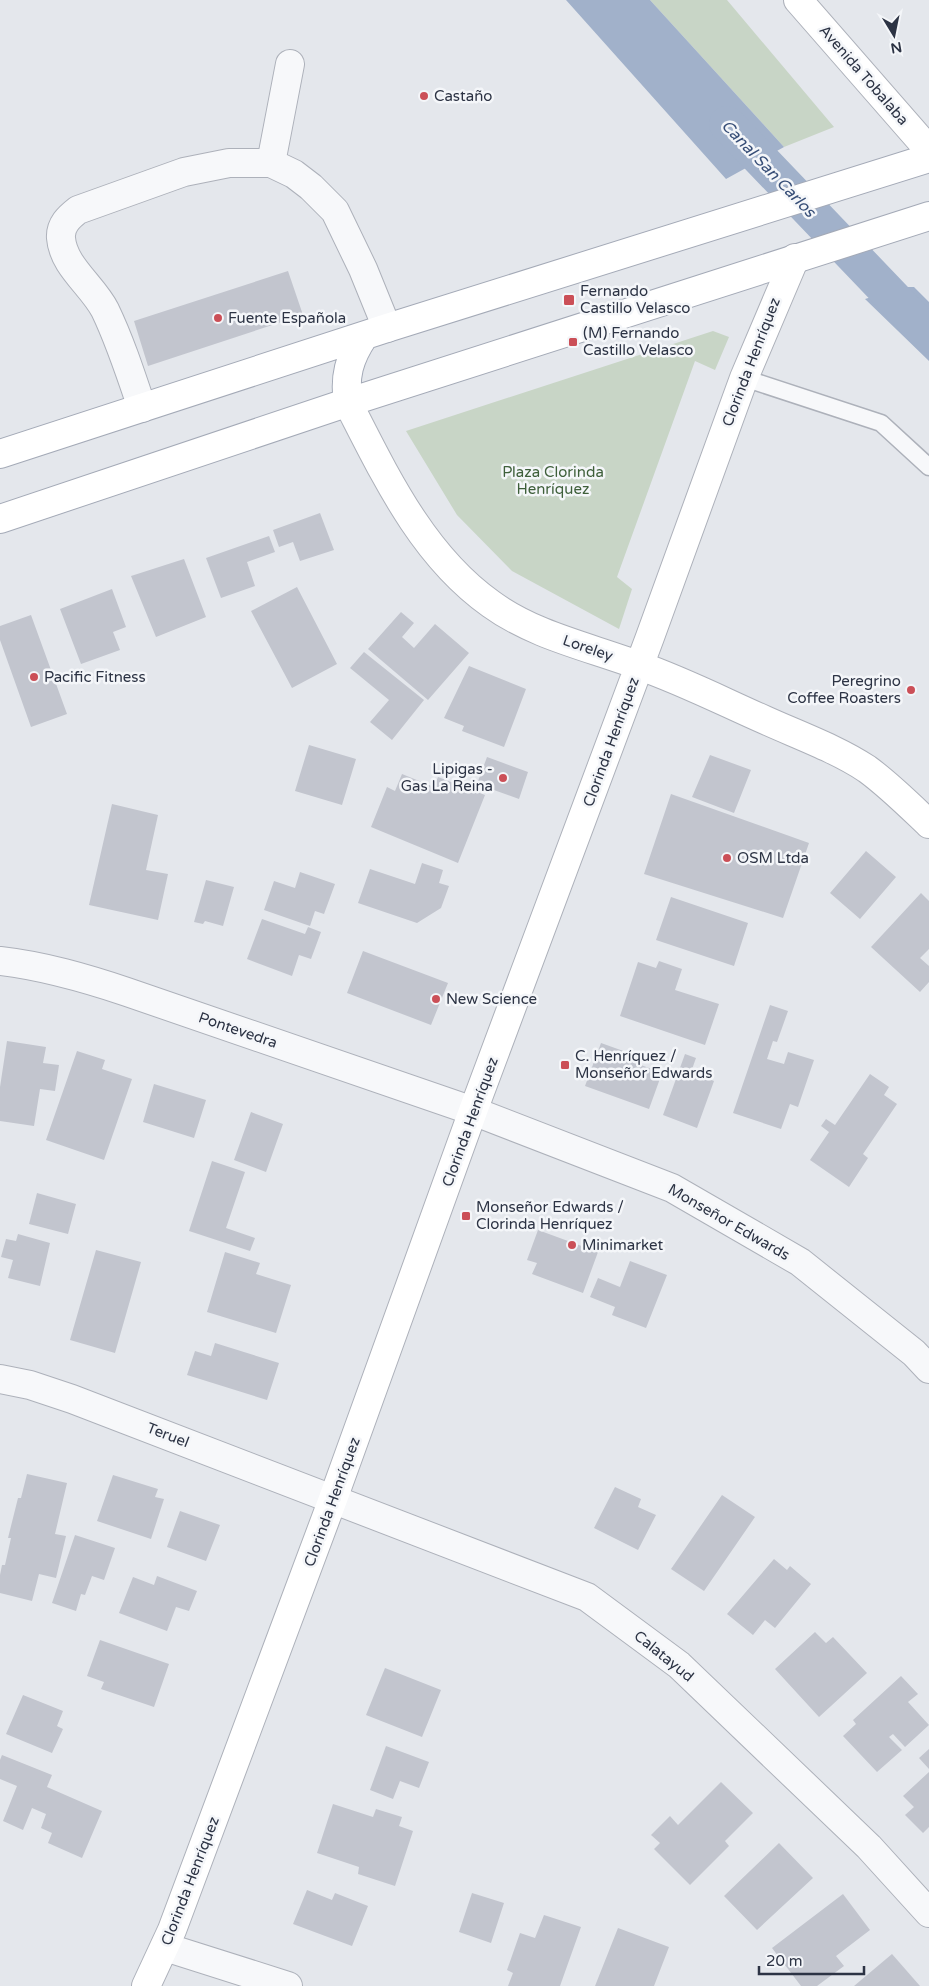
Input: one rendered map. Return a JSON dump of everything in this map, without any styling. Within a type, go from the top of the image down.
[{"type":"street","name":"Avenida Tobalaba","points":[[798,0],[929,150]]},
{"type":"street","points":[[271,163],[290,64]]},
{"type":"street","points":[[0,454],[375,332],[929,158]]},
{"type":"street","points":[[142,408],[129,368],[104,308],[68,259],[60,238],[65,221],[78,210],[184,172],[229,163],[271,163],[294,174],[311,187],[335,211],[362,270],[375,332]]},
{"type":"street","points":[[0,519],[348,403],[929,216]]},
{"type":"street","name":"Clorinda Henríquez","points":[[146,1986],[165,1947],[333,1499],[473,1112],[640,665],[744,378],[800,256]]},
{"type":"street","points":[[348,403],[346,378],[349,363],[355,349],[375,332]]},
{"type":"street","name":"Loreley","points":[[348,403],[394,492],[448,567],[491,604],[526,624],[563,640],[640,665],[820,744],[866,769],[929,824]]},
{"type":"street","name":"Pontevedra","points":[[0,961],[44,968],[86,978],[473,1112]]},
{"type":"street","name":"Monseñor Edwards","points":[[473,1112],[672,1188],[800,1262],[914,1352],[929,1369]]},
{"type":"street","name":"Teruel","points":[[0,1379],[30,1385],[72,1399],[333,1499]]},
{"type":"street","name":"Calatayud","points":[[333,1499],[587,1596],[679,1665],[869,1847],[929,1913]]},
{"type":"street","points":[[165,1947],[288,1986]]},
{"type":"lane","points":[[744,378],[881,423],[929,467]]},
{"type":"green space","points":[[650,0],[727,0],[834,127],[784,147]]},
{"type":"green space","name":"Plaza Clorinda Henríquez","points":[[713,331],[729,337],[715,370],[695,361],[617,577],[632,589],[619,629],[512,571],[457,515],[406,431]]},
{"type":"water","points":[[566,0],[650,0],[784,147],[726,179]]},
{"type":"water","points":[[904,287],[914,287],[929,302],[929,361],[865,299]]},
{"type":"building","name":"Fuente Española","points":[[288,271],[303,315],[148,366],[134,321]]},
{"type":"building","points":[[320,513],[334,550],[300,561],[293,542],[279,547],[273,530]]},
{"type":"building","points":[[269,536],[275,552],[247,562],[255,586],[221,598],[206,558]]},
{"type":"building","points":[[184,559],[206,617],[156,637],[131,576]]},
{"type":"building","points":[[297,587],[337,664],[292,688],[251,611]]},
{"type":"building","points":[[112,589],[126,627],[113,632],[120,650],[81,664],[60,609]]},
{"type":"building","points":[[401,612],[414,623],[402,637],[414,648],[435,624],[469,653],[428,700],[368,649]]},
{"type":"building","name":"Pacific Fitness","points":[[31,615],[67,714],[31,727],[0,640],[0,626]]},
{"type":"building","points":[[364,652],[424,700],[392,740],[370,722],[389,700],[350,668]]},
{"type":"building","points":[[469,666],[526,689],[504,747],[462,731],[464,726],[444,718]]},
{"type":"building","points":[[309,745],[356,759],[342,805],[295,791]]},
{"type":"building","points":[[710,755],[751,770],[734,813],[692,797]]},
{"type":"building","name":"Lipigas - Gas La Reina","points":[[487,757],[528,772],[519,799],[477,784]]},
{"type":"building","points":[[402,774],[434,787],[438,777],[485,795],[458,863],[371,827],[387,787],[395,791]]},
{"type":"building","name":"OSM Ltda","points":[[671,794],[809,843],[783,918],[644,874]]},
{"type":"building","points":[[112,804],[158,815],[146,870],[168,874],[158,920],[89,905]]},
{"type":"building","points":[[866,851],[896,877],[860,919],[830,893]]},
{"type":"building","points":[[422,863],[443,870],[439,883],[449,886],[441,908],[417,923],[358,903],[370,869],[415,884]]},
{"type":"building","points":[[300,872],[335,884],[324,914],[315,911],[310,926],[264,910],[274,881],[295,888]]},
{"type":"building","points":[[206,880],[234,887],[223,926],[205,921],[203,924],[194,922]]},
{"type":"building","points":[[921,893],[929,901],[929,949],[920,958],[929,966],[929,982],[920,992],[871,947]]},
{"type":"building","points":[[671,897],[748,923],[734,966],[656,940]]},
{"type":"building","points":[[262,919],[305,934],[308,927],[321,932],[311,959],[299,955],[292,976],[247,959]]},
{"type":"building","points":[[363,951],[448,983],[431,1025],[347,993]]},
{"type":"building","points":[[659,961],[682,969],[675,990],[719,1004],[705,1045],[620,1016],[638,962],[656,968]]},
{"type":"building","points":[[770,1005],[788,1011],[777,1042],[773,1041],[767,1059],[784,1064],[788,1052],[814,1060],[798,1107],[790,1104],[781,1129],[733,1113]]},
{"type":"building","points":[[7,1041],[46,1047],[43,1063],[59,1065],[55,1091],[40,1089],[34,1126],[0,1121],[0,1087]]},
{"type":"building","points":[[601,1043],[643,1058],[641,1065],[662,1073],[649,1109],[585,1086]]},
{"type":"building","points":[[77,1051],[105,1060],[102,1069],[132,1079],[104,1160],[46,1140]]},
{"type":"building","points":[[685,1054],[696,1058],[691,1072],[714,1081],[697,1128],[663,1115]]},
{"type":"building","points":[[870,1074],[889,1087],[884,1095],[897,1104],[863,1154],[868,1158],[849,1187],[810,1160],[829,1132],[821,1126],[826,1119],[835,1125]]},
{"type":"building","points":[[154,1084],[206,1100],[194,1138],[143,1122]]},
{"type":"building","points":[[251,1112],[283,1124],[266,1172],[234,1160]]},
{"type":"building","points":[[212,1161],[245,1172],[226,1228],[255,1238],[250,1251],[189,1231]]},
{"type":"building","points":[[37,1193],[76,1204],[68,1234],[29,1224]]},
{"type":"building","points":[[538,1230],[598,1252],[583,1293],[532,1274],[537,1263],[527,1260]]},
{"type":"building","points":[[18,1234],[50,1243],[40,1286],[8,1278],[13,1260],[1,1257],[6,1239],[16,1241]]},
{"type":"building","points":[[96,1250],[141,1262],[115,1353],[70,1340]]},
{"type":"building","points":[[225,1252],[260,1263],[256,1274],[291,1285],[276,1333],[207,1312]]},
{"type":"building","points":[[630,1261],[667,1275],[646,1328],[612,1315],[615,1307],[590,1297],[598,1278],[620,1287]]},
{"type":"building","points":[[215,1343],[279,1363],[267,1400],[187,1375],[195,1351],[211,1356]]},
{"type":"building","points":[[27,1474],[67,1483],[55,1534],[66,1536],[56,1578],[39,1574],[32,1601],[0,1593],[2,1565],[5,1565],[11,1538],[8,1538],[18,1498],[21,1498]]},
{"type":"building","points":[[113,1475],[158,1489],[155,1497],[164,1499],[151,1539],[97,1521]]},
{"type":"building","points":[[615,1487],[641,1499],[638,1507],[656,1515],[638,1550],[594,1528]]},
{"type":"building","points":[[722,1495],[755,1517],[704,1591],[671,1569]]},
{"type":"building","points":[[180,1511],[220,1525],[206,1561],[167,1547]]},
{"type":"building","points":[[75,1535],[115,1548],[104,1580],[92,1576],[85,1595],[81,1594],[76,1611],[52,1603]]},
{"type":"building","points":[[774,1559],[787,1570],[790,1566],[811,1584],[775,1628],[765,1620],[753,1635],[727,1614]]},
{"type":"building","points":[[157,1576],[197,1591],[189,1611],[176,1607],[167,1631],[119,1613],[133,1577],[154,1585]]},
{"type":"building","points":[[815,1632],[826,1643],[833,1637],[867,1673],[819,1717],[775,1669]]},
{"type":"building","points":[[100,1640],[169,1664],[154,1707],[101,1689],[104,1682],[87,1676]]},
{"type":"building","points":[[385,1668],[441,1690],[422,1737],[366,1715]]},
{"type":"building","points":[[901,1676],[918,1694],[908,1702],[929,1725],[905,1747],[893,1734],[889,1737],[902,1750],[877,1772],[843,1736],[856,1724],[853,1720]]},
{"type":"building","points":[[23,1695],[63,1711],[57,1726],[63,1729],[52,1753],[6,1734]]},
{"type":"building","points":[[386,1746],[429,1762],[419,1788],[400,1781],[393,1799],[370,1790]]},
{"type":"building","points":[[929,1749],[929,1769],[919,1758]]},
{"type":"building","points":[[2,1755],[52,1775],[47,1787],[102,1811],[82,1858],[48,1843],[52,1833],[41,1828],[46,1814],[32,1808],[23,1830],[3,1821],[17,1786],[0,1779],[0,1760]]},
{"type":"building","points":[[929,1772],[929,1827],[923,1833],[905,1815],[914,1807],[903,1796]]},
{"type":"building","points":[[721,1782],[753,1813],[725,1841],[729,1846],[690,1885],[654,1849],[660,1843],[651,1835],[670,1816],[678,1825]]},
{"type":"building","points":[[333,1804],[373,1817],[376,1809],[402,1817],[399,1826],[413,1831],[395,1886],[358,1874],[359,1867],[317,1853]]},
{"type":"building","points":[[779,1843],[813,1878],[757,1930],[724,1896]]},
{"type":"building","points":[[307,1890],[332,1900],[335,1893],[368,1906],[352,1946],[293,1924]]},
{"type":"building","points":[[472,1893],[504,1903],[491,1943],[459,1932]]},
{"type":"building","points":[[843,1894],[870,1930],[836,1956],[844,1966],[817,1986],[801,1986],[772,1948]]},
{"type":"building","points":[[544,1915],[581,1927],[560,1986],[508,1986],[513,1973],[507,1970],[520,1933],[535,1938]]},
{"type":"building","points":[[618,1928],[669,1947],[654,1986],[595,1986]]},
{"type":"building","points":[[892,1954],[920,1986],[854,1986]]},
{"type":"waterway","name":"Canal San Carlos","points":[[727,124],[929,335]]},
{"type":"place","name":"Castaño","points":[[424,96]]},
{"type":"place","name":"Fernando Castillo Velasco","points":[[569,300]]},
{"type":"place","name":"Fuente Española","points":[[218,318]]},
{"type":"place","name":"(M) Fernando Castillo Velasco","points":[[573,342]]},
{"type":"place","name":"Pacific Fitness","points":[[34,677]]},
{"type":"place","name":"Peregrino Coffee Roasters","points":[[911,690]]},
{"type":"place","name":"Lipigas - Gas La Reina","points":[[503,778]]},
{"type":"place","name":"OSM Ltda","points":[[727,858]]},
{"type":"place","name":"New Science","points":[[436,999]]},
{"type":"place","name":"C. Henríquez / Monseñor Edwards","points":[[565,1065]]},
{"type":"place","name":"Monseñor Edwards / Clorinda Henríquez","points":[[466,1216]]},
{"type":"place","name":"Minimarket","points":[[572,1245]]}]
